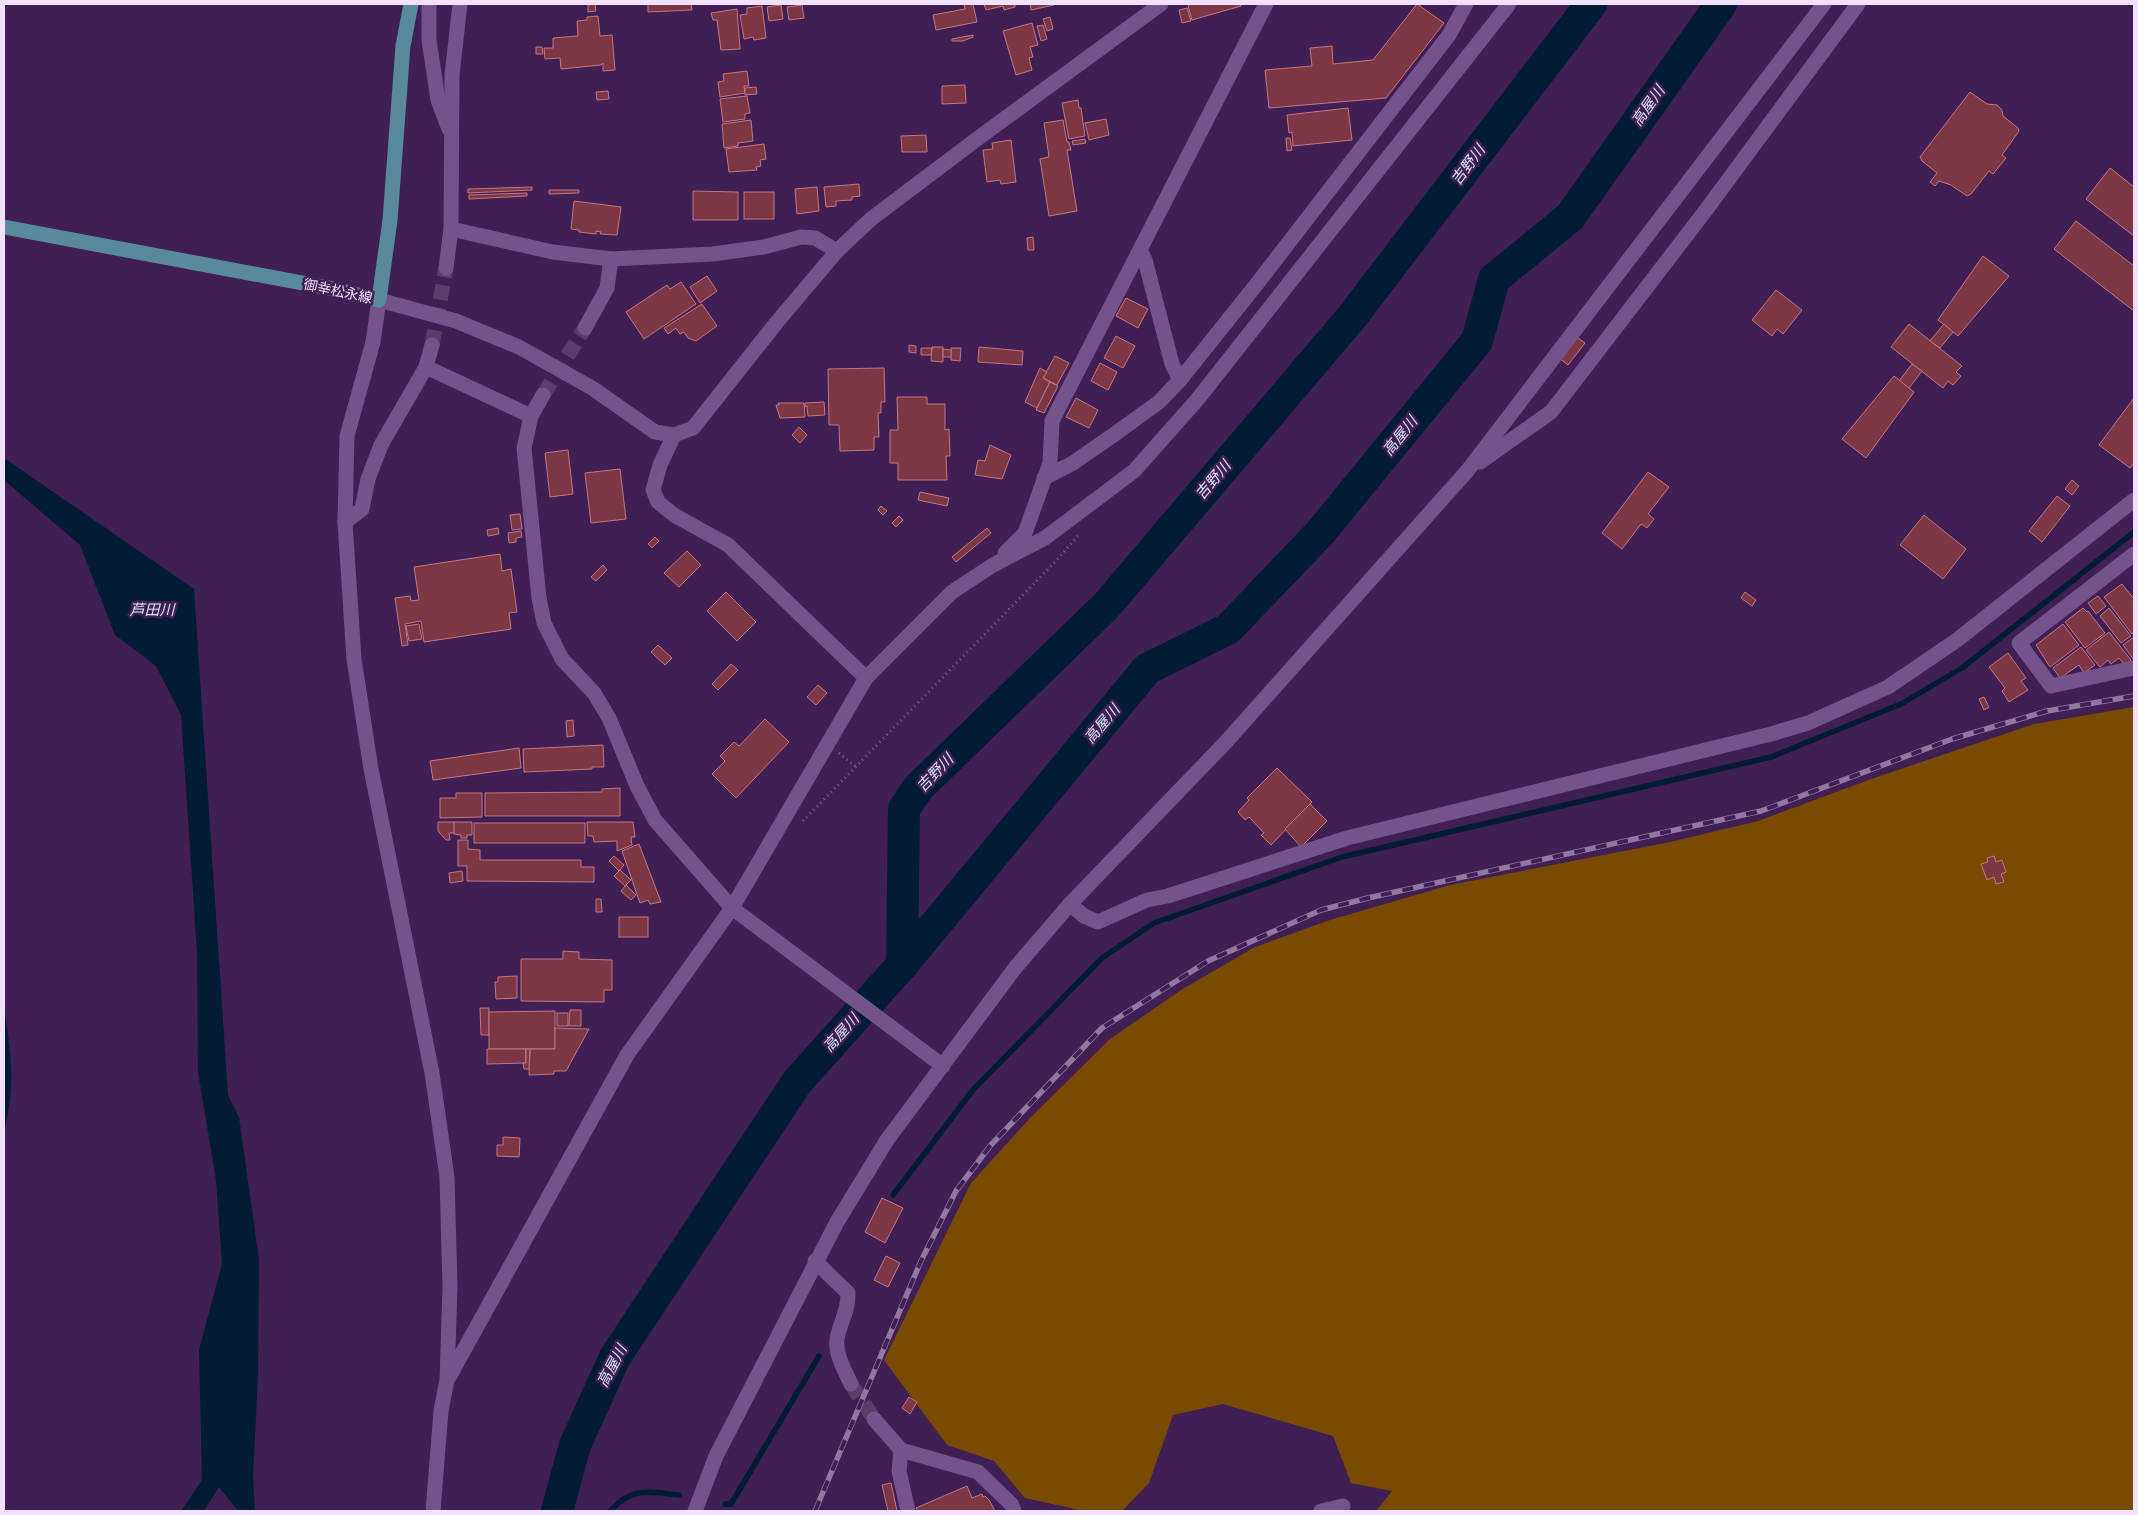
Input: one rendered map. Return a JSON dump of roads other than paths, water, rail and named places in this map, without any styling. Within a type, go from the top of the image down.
[{"type":"main road","name":"御幸松永線","points":[[4,227],[329,288],[379,300],[390,220],[403,46],[411,4]]},
{"type":"street","points":[[429,4],[429,40],[438,100],[452,138]]},
{"type":"street","points":[[446,268],[451,229],[452,75],[460,4]]},
{"type":"street","points":[[433,1511],[441,1411],[447,1380],[450,1287],[447,1176],[432,1073],[371,769],[354,659],[345,522],[347,436],[373,342],[379,300],[456,321],[519,347],[592,388],[655,432],[674,435],[693,428],[837,251],[871,219],[1161,4]]},
{"type":"street","points":[[993,565],[1025,533],[1050,463],[1052,421],[1266,4]]},
{"type":"street","points":[[1044,478],[1073,463],[1159,402],[1180,380],[1256,285],[1449,35],[1466,4]]},
{"type":"street","points":[[447,1380],[627,1055],[735,910],[866,678],[952,592],[993,565],[1045,538],[1134,471],[1197,400],[1509,4]]},
{"type":"street","points":[[695,1511],[716,1456],[815,1261],[887,1140],[1015,968],[1070,904],[1225,743],[1468,470],[1824,4]]},
{"type":"street","points":[[1468,470],[1551,412],[1706,210],[1858,4]]},
{"type":"street","points":[[451,229],[553,252],[611,259],[713,254],[764,247],[801,237],[814,238],[837,251]]},
{"type":"street","points":[[1140,250],[1145,260],[1172,364],[1180,380]]},
{"type":"street","points":[[585,328],[607,288],[611,259]]},
{"type":"street","points":[[345,522],[362,509],[368,479],[381,445],[426,367],[432,344]]},
{"type":"street","points":[[426,367],[531,416]]},
{"type":"street","points":[[543,395],[531,416],[524,448],[539,598],[544,623],[562,659],[594,693],[609,718],[637,786],[655,820],[735,910],[943,1066]]},
{"type":"street","points":[[674,435],[660,465],[653,490],[658,502],[674,515],[728,545],[866,678]]},
{"type":"street","points":[[1070,904],[1084,916],[1098,922],[1147,900],[1168,896],[1347,838],[1771,734],[1808,723],[1888,687],[1957,640],[2134,500]]},
{"type":"street","points":[[2134,554],[2018,643],[2051,686],[2134,668]]},
{"type":"street","points":[[815,1261],[848,1293],[848,1308],[836,1340],[840,1359],[851,1384]]},
{"type":"street","points":[[874,1419],[901,1450],[978,1472],[1012,1504],[1014,1511]]},
{"type":"street","points":[[901,1450],[899,1470],[908,1511]]},
{"type":"street","points":[[1321,1511],[1342,1506]]},
{"type":"water","name":"芦田川","points":[[4,458],[194,589],[228,1095],[239,1117],[259,1260],[258,1377],[253,1477],[255,1511],[238,1511],[219,1487],[204,1511],[181,1511],[202,1480],[199,1350],[222,1264],[216,1180],[198,1072],[197,951],[181,715],[156,666],[115,635],[80,545],[4,480]]},
{"type":"water","points":[[4,1007],[9,1040],[11,1084],[8,1115],[4,1132]]},
{"type":"waterway","name":"吉野川","points":[[902,965],[904,809],[918,788],[1106,606],[1351,318],[1591,4]]},
{"type":"waterway","name":"高屋川","points":[[557,1511],[575,1445],[615,1357],[797,1082],[902,965],[1147,669],[1228,629],[1320,533],[1477,341],[1494,279],[1570,217],[1721,4]]},
{"type":"waterway","points":[[893,1195],[973,1090],[1102,958],[1154,923],[1342,857],[1771,757],[1901,704],[1962,668],[2134,532]]},
{"type":"waterway","points":[[725,1504],[731,1504],[819,1356]]},
{"type":"waterway","points":[[610,1511],[626,1498],[641,1492],[679,1495]]},
{"type":"tunnel","points":[[432,345],[446,268]]},
{"type":"tunnel","points":[[543,395],[585,328]]},
{"type":"tunnel","points":[[851,1384],[874,1419]]},
{"type":"railway","points":[[815,1511],[921,1261],[956,1191],[990,1146],[1102,1028],[1208,961],[1321,910],[1761,811],[1952,739],[2047,711],[2134,696]]}]
